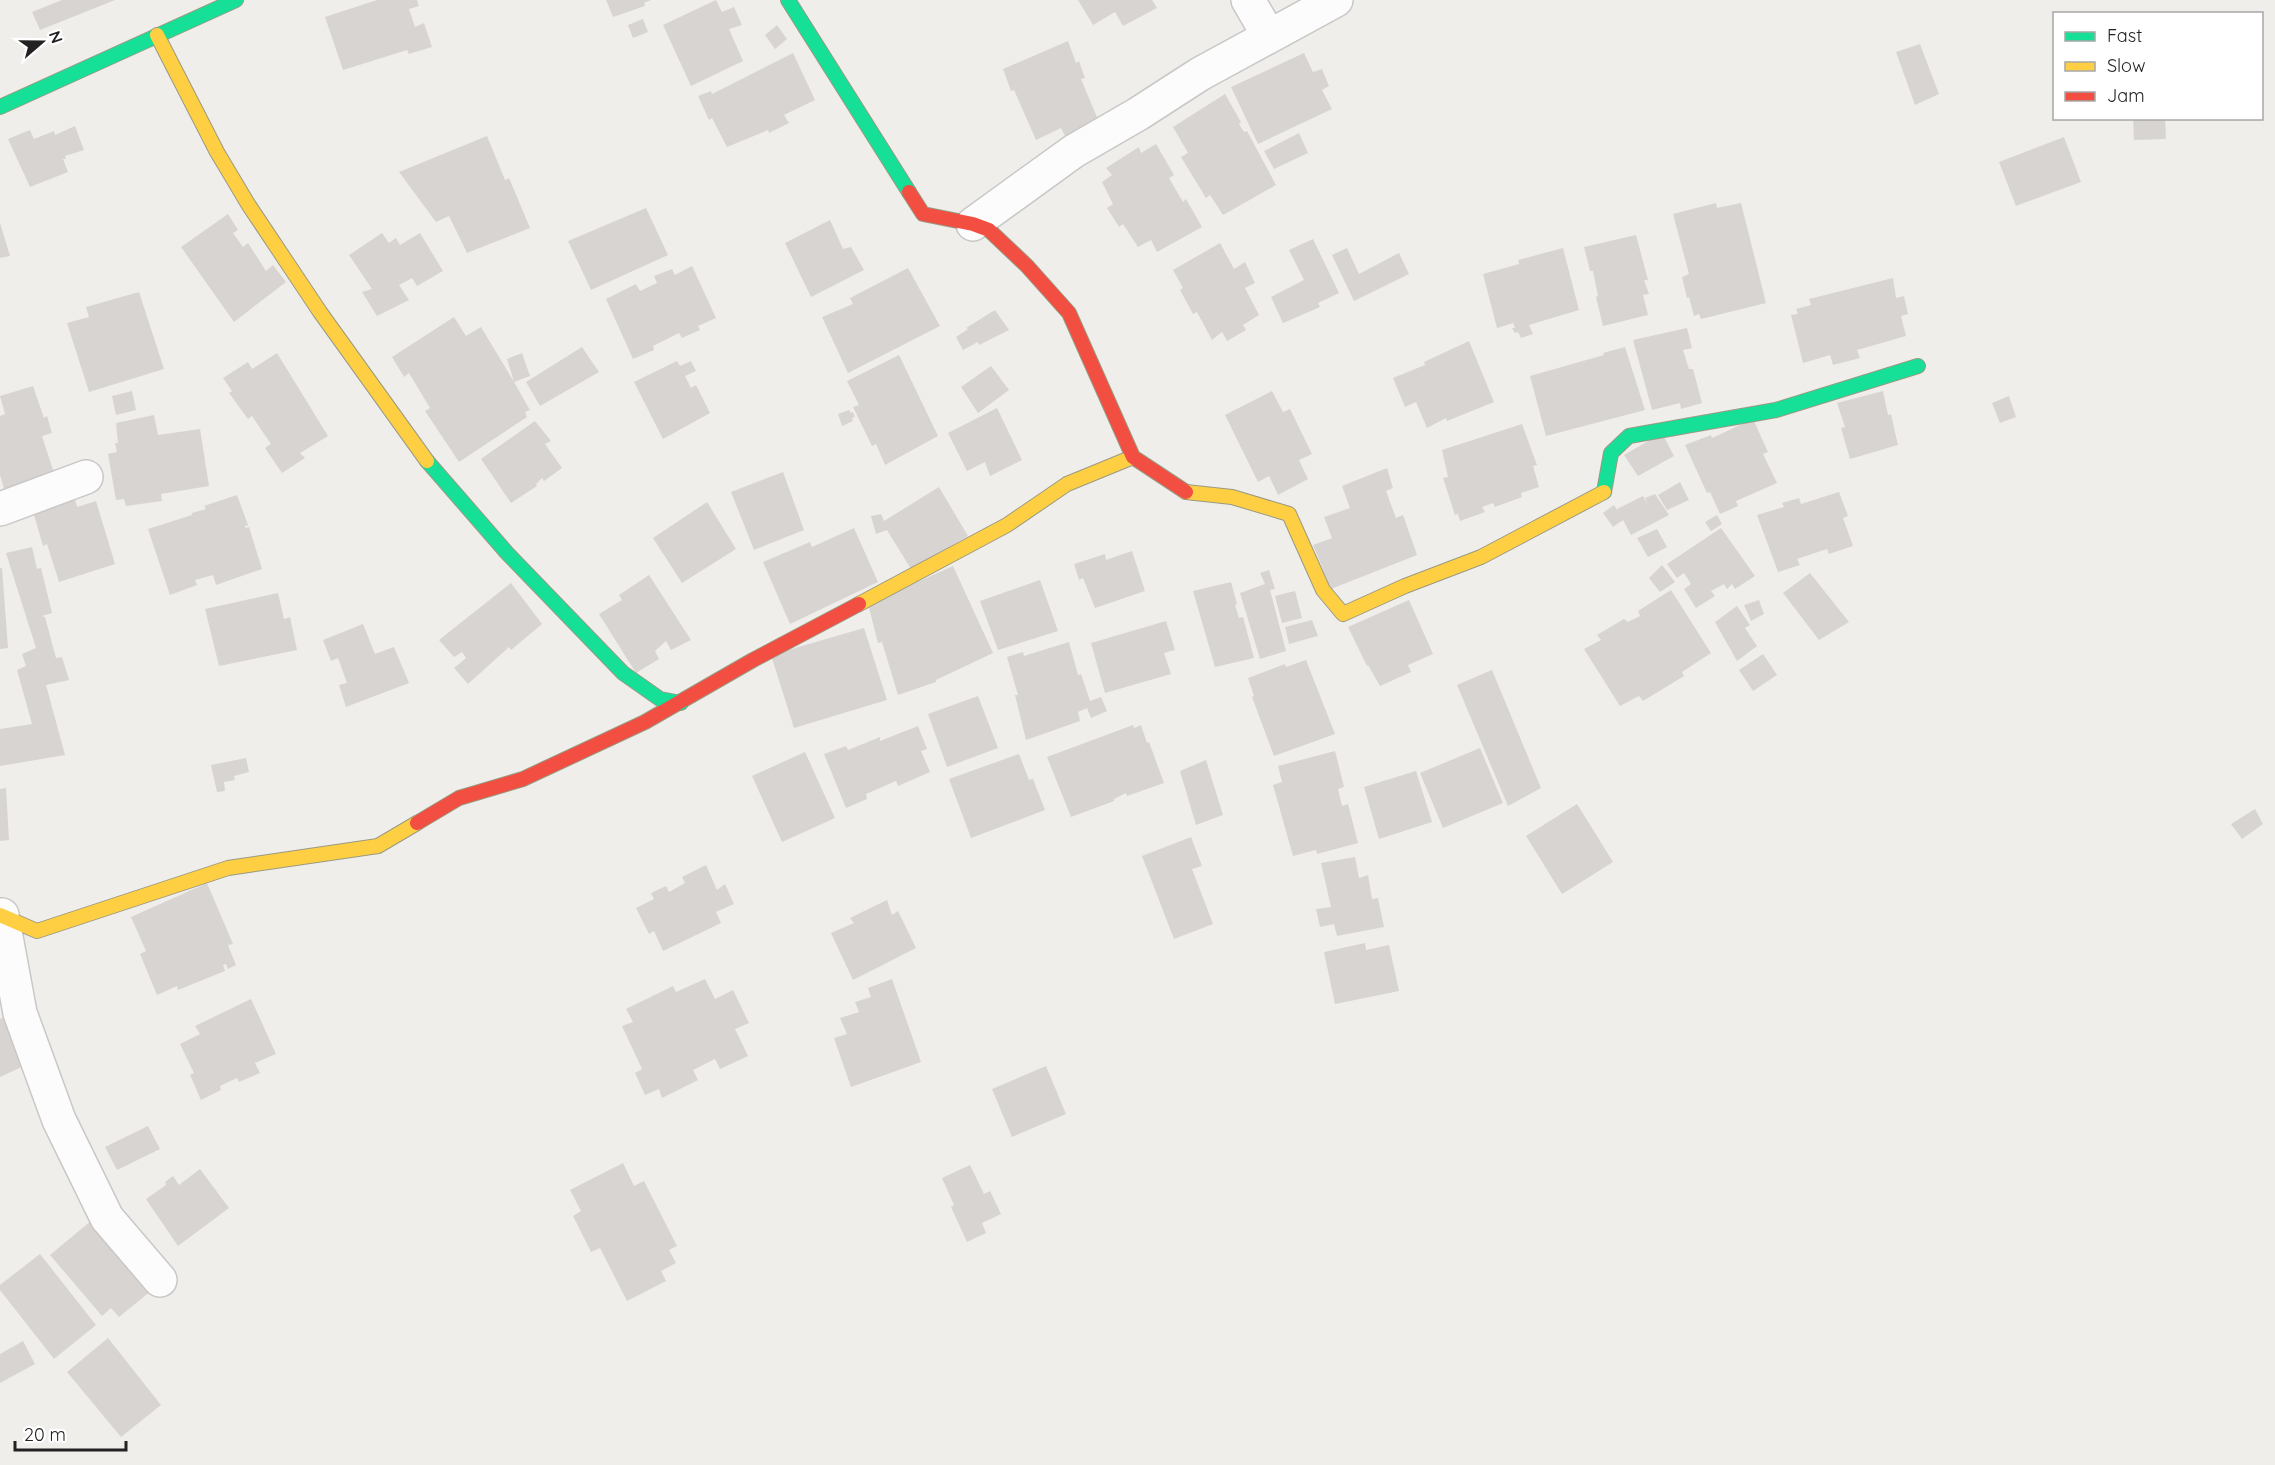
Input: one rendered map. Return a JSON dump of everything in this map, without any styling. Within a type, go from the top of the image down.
[{"type":"street","points":[[0,106],[236,0]]},
{"type":"street","points":[[788,0],[923,214],[973,224],[990,230],[1027,266],[1069,313],[1133,457],[1184,492],[1232,496],[1288,514],[1323,590],[1343,614],[1405,586],[1481,557],[1605,492],[1611,453],[1629,436],[1776,410],[1918,366]]},
{"type":"street","points":[[1248,0],[1269,36]]},
{"type":"street","points":[[973,224],[1074,150],[1138,114],[1200,74],[1336,0]]},
{"type":"street","points":[[157,35],[217,152],[248,204],[320,312],[416,448],[507,553],[623,673],[660,699],[681,703]]},
{"type":"street","points":[[1,915],[37,931],[228,868],[378,846],[459,798],[523,779],[645,722],[753,660],[1007,525],[1067,484],[1133,457]]},
{"type":"street","points":[[0,509],[86,477]]},
{"type":"street","points":[[1,915],[20,1013],[59,1120],[107,1218],[160,1280]]},
{"type":"building","points":[[62,0],[115,0],[40,30],[32,12]]},
{"type":"building","points":[[377,0],[417,0],[419,6],[409,9],[415,27],[424,23],[432,47],[409,54],[407,50],[343,70],[325,17]]},
{"type":"building","points":[[606,0],[651,0],[644,3],[645,6],[613,17]]},
{"type":"building","points":[[716,0],[722,12],[734,7],[742,25],[729,29],[743,61],[691,86],[663,25]]},
{"type":"building","points":[[1078,0],[1152,0],[1157,8],[1123,26],[1115,12],[1093,25]]},
{"type":"building","points":[[643,19],[648,32],[633,38],[628,25]]},
{"type":"building","points":[[777,25],[787,39],[775,49],[765,35]]},
{"type":"building","points":[[1068,41],[1076,63],[1079,61],[1085,78],[1081,79],[1099,122],[1065,136],[1061,128],[1036,140],[1014,90],[1011,91],[1003,69]]},
{"type":"building","points":[[1920,44],[1939,94],[1915,105],[1896,52]]},
{"type":"building","points":[[793,53],[815,100],[784,115],[789,123],[769,133],[768,130],[727,147],[712,118],[709,120],[698,96],[711,91],[712,94]]},
{"type":"building","points":[[1304,53],[1313,72],[1322,69],[1329,86],[1322,90],[1332,109],[1258,144],[1231,87]]},
{"type":"building","points":[[1225,94],[1241,122],[1239,124],[1244,132],[1247,131],[1276,185],[1223,215],[1210,195],[1206,198],[1181,157],[1188,153],[1173,127]]},
{"type":"building","points":[[2133,120],[2165,120],[2166,139],[2134,140]]},
{"type":"building","points":[[75,126],[84,150],[65,156],[66,159],[63,159],[68,172],[30,187],[8,139],[30,130],[34,139],[54,131],[55,135]]},
{"type":"building","points":[[1299,133],[1308,153],[1274,169],[1264,151]]},
{"type":"building","points":[[487,136],[505,180],[509,178],[530,228],[467,253],[449,216],[436,222],[399,172]]},
{"type":"building","points":[[2064,137],[2081,182],[2016,206],[1999,162]]},
{"type":"building","points":[[1156,144],[1174,175],[1169,178],[1183,202],[1186,199],[1202,227],[1157,252],[1151,240],[1138,247],[1123,224],[1119,227],[1107,208],[1113,204],[1102,182],[1112,175],[1106,168],[1139,147],[1141,153]]},
{"type":"building","points":[[1716,203],[1717,208],[1741,203],[1766,303],[1701,319],[1699,314],[1694,316],[1689,297],[1687,298],[1682,277],[1689,274],[1673,214]]},
{"type":"building","points":[[646,208],[668,255],[591,290],[568,241]]},
{"type":"building","points":[[228,214],[238,230],[233,233],[243,247],[248,243],[266,271],[273,265],[286,282],[234,322],[181,247]]},
{"type":"building","points":[[830,220],[843,249],[851,247],[864,270],[811,297],[785,243]]},
{"type":"building","points":[[0,223],[10,256],[0,258]]},
{"type":"building","points":[[382,233],[389,243],[396,238],[400,245],[420,233],[443,271],[417,286],[412,278],[399,285],[409,300],[377,316],[362,292],[372,289],[349,255]]},
{"type":"building","points":[[1636,235],[1648,280],[1644,280],[1649,294],[1643,295],[1648,315],[1603,326],[1593,271],[1590,271],[1584,247]]},
{"type":"building","points":[[1313,239],[1339,293],[1318,303],[1320,307],[1283,323],[1271,297],[1304,280],[1289,250]]},
{"type":"building","points":[[1220,243],[1234,269],[1245,262],[1255,283],[1245,288],[1259,315],[1243,325],[1246,330],[1227,341],[1222,332],[1212,340],[1197,312],[1193,314],[1180,290],[1183,288],[1173,270]]},
{"type":"building","points":[[1347,248],[1359,274],[1399,253],[1409,274],[1354,301],[1332,255]]},
{"type":"building","points":[[1563,248],[1579,310],[1529,325],[1533,334],[1521,338],[1512,328],[1515,328],[1513,323],[1497,328],[1483,274],[1519,264],[1518,260]]},
{"type":"building","points":[[692,266],[716,318],[698,326],[700,330],[682,338],[679,333],[653,346],[654,350],[633,359],[606,299],[636,284],[640,291],[657,283],[654,276],[672,269],[675,275]]},
{"type":"building","points":[[908,268],[940,326],[848,373],[822,317],[853,304],[850,298]]},
{"type":"building","points":[[1893,278],[1896,298],[1904,296],[1908,314],[1901,316],[1906,336],[1857,350],[1860,358],[1833,365],[1830,355],[1803,363],[1791,315],[1798,314],[1796,309],[1811,305],[1809,299]]},
{"type":"building","points":[[139,292],[164,369],[89,392],[67,323],[89,317],[86,307]]},
{"type":"building","points":[[995,310],[1009,330],[963,350],[956,337]]},
{"type":"building","points":[[454,317],[466,336],[481,327],[530,410],[525,412],[527,417],[459,462],[425,411],[430,408],[409,373],[404,377],[392,357]]},
{"type":"building","points":[[1687,328],[1692,348],[1683,350],[1689,369],[1693,369],[1702,403],[1681,409],[1680,403],[1652,410],[1633,340]]},
{"type":"building","points":[[1469,341],[1494,402],[1447,421],[1446,418],[1427,428],[1416,402],[1405,407],[1393,378],[1425,365],[1424,362]]},
{"type":"building","points":[[582,347],[599,372],[540,406],[526,382]]},
{"type":"building","points":[[1625,347],[1645,410],[1546,436],[1530,376]]},
{"type":"building","points":[[277,353],[328,436],[300,453],[305,458],[282,473],[265,448],[271,444],[252,416],[248,419],[229,393],[232,391],[223,378],[248,362],[252,369]]},
{"type":"building","points":[[522,353],[530,376],[514,382],[507,359]]},
{"type":"building","points":[[899,355],[938,436],[885,465],[876,444],[872,446],[853,407],[859,405],[847,381]]},
{"type":"building","points":[[677,361],[680,366],[691,361],[696,371],[685,376],[691,388],[696,385],[710,413],[663,439],[634,382]]},
{"type":"building","points":[[991,366],[1009,390],[978,413],[961,387]]},
{"type":"building","points":[[33,386],[52,433],[42,436],[54,473],[6,495],[0,475],[0,416],[5,414],[0,396]]},
{"type":"building","points":[[132,391],[136,410],[116,415],[112,396]]},
{"type":"building","points":[[1272,391],[1283,412],[1290,409],[1312,454],[1299,460],[1308,479],[1278,495],[1269,476],[1258,482],[1225,415]]},
{"type":"building","points":[[1883,391],[1898,445],[1850,459],[1841,428],[1845,427],[1837,403]]},
{"type":"building","points":[[2009,396],[2016,417],[2000,423],[1992,403]]},
{"type":"building","points":[[997,408],[1022,460],[990,476],[985,462],[967,471],[948,433]]},
{"type":"building","points":[[849,410],[855,417],[852,418],[853,421],[842,426],[838,414]]},
{"type":"building","points":[[154,415],[158,435],[200,429],[209,486],[161,494],[162,501],[126,506],[124,499],[116,500],[108,454],[117,452],[116,423]]},
{"type":"building","points":[[1753,419],[1768,452],[1763,454],[1777,483],[1736,501],[1738,506],[1720,514],[1710,492],[1707,493],[1685,445],[1711,435],[1712,438]]},
{"type":"building","points":[[535,421],[551,441],[545,444],[562,468],[544,481],[542,478],[536,484],[537,486],[511,503],[481,459]]},
{"type":"building","points":[[1522,424],[1537,465],[1533,466],[1539,487],[1521,493],[1522,497],[1495,507],[1493,503],[1482,507],[1485,512],[1460,521],[1458,514],[1455,515],[1443,478],[1448,477],[1442,450]]},
{"type":"building","points":[[1662,433],[1674,456],[1638,476],[1624,455]]},
{"type":"building","points":[[1387,468],[1393,488],[1386,491],[1396,518],[1403,515],[1417,555],[1331,589],[1313,545],[1332,538],[1324,517],[1350,508],[1342,486]]},
{"type":"building","points":[[783,472],[804,530],[754,550],[731,492]]},
{"type":"building","points":[[1680,482],[1689,500],[1667,510],[1658,495]]},
{"type":"building","points":[[939,487],[968,536],[911,569],[887,530],[876,534],[871,516],[881,514],[884,521]]},
{"type":"building","points":[[1839,492],[1848,516],[1843,518],[1853,546],[1829,554],[1827,549],[1797,559],[1800,565],[1778,572],[1757,515],[1784,507],[1782,503],[1799,498],[1801,504]]},
{"type":"building","points":[[1655,494],[1669,515],[1631,535],[1623,520],[1613,527],[1603,513],[1614,505],[1620,515],[1617,509],[1643,496],[1648,505],[1645,498]]},
{"type":"building","points":[[237,495],[248,525],[245,528],[249,527],[262,569],[216,585],[213,575],[195,580],[197,585],[170,595],[148,529],[192,515],[192,513],[206,509],[204,506]]},
{"type":"building","points":[[75,499],[77,507],[96,501],[115,564],[59,582],[47,544],[43,546],[34,515]]},
{"type":"building","points":[[707,502],[736,549],[682,583],[653,538]]},
{"type":"building","points":[[1717,515],[1722,524],[1711,531],[1705,522]]},
{"type":"building","points":[[854,528],[878,582],[790,624],[763,562],[810,542],[812,547]]},
{"type":"building","points":[[1721,528],[1755,576],[1735,589],[1732,584],[1727,589],[1724,584],[1711,591],[1715,596],[1696,608],[1684,589],[1691,584],[1684,573],[1677,578],[1667,564]]},
{"type":"building","points":[[1657,529],[1667,547],[1648,557],[1637,538]]},
{"type":"building","points":[[32,547],[37,569],[41,568],[52,613],[42,616],[45,617],[56,658],[62,657],[69,680],[46,685],[65,755],[0,766],[0,729],[32,724],[17,670],[26,666],[22,654],[36,648],[6,553]]},
{"type":"building","points":[[1132,551],[1145,591],[1095,608],[1083,578],[1079,580],[1074,564],[1105,554],[1106,560]]},
{"type":"building","points":[[1662,565],[1675,582],[1660,592],[1649,578]]},
{"type":"building","points":[[953,566],[993,653],[936,682],[898,695],[882,642],[878,643],[868,604]]},
{"type":"building","points":[[0,568],[2,568],[8,648],[0,649]]},
{"type":"building","points":[[1269,570],[1275,589],[1270,590],[1286,651],[1260,659],[1240,593],[1265,584],[1260,573]]},
{"type":"building","points":[[1810,573],[1849,622],[1819,640],[1783,593]]},
{"type":"building","points":[[649,575],[691,640],[671,650],[666,641],[655,651],[659,659],[636,673],[599,614],[622,600],[619,595]]},
{"type":"building","points":[[1040,580],[1058,631],[998,650],[980,601]]},
{"type":"building","points":[[1231,582],[1237,604],[1235,605],[1239,618],[1243,617],[1254,658],[1215,667],[1193,591]]},
{"type":"building","points":[[511,583],[542,624],[511,650],[509,647],[468,684],[454,668],[466,658],[462,652],[454,657],[439,640]]},
{"type":"building","points":[[1671,590],[1711,653],[1682,672],[1684,676],[1643,701],[1639,696],[1620,706],[1584,649],[1601,640],[1597,635],[1624,619],[1628,622],[1640,616],[1638,611]]},
{"type":"building","points":[[1295,591],[1302,618],[1282,623],[1275,596]]},
{"type":"building","points":[[278,593],[284,619],[290,617],[297,650],[219,666],[205,609]]},
{"type":"building","points":[[1409,600],[1433,654],[1408,665],[1411,672],[1380,686],[1367,666],[1348,627]]},
{"type":"building","points":[[1759,600],[1764,614],[1751,621],[1744,605]]},
{"type":"building","points":[[1737,606],[1750,625],[1745,628],[1757,646],[1737,661],[1715,622]]},
{"type":"building","points":[[1312,620],[1318,636],[1289,644],[1285,627]]},
{"type":"building","points":[[1166,621],[1175,650],[1164,653],[1171,674],[1105,693],[1091,643]]},
{"type":"building","points":[[363,624],[375,654],[394,647],[409,683],[346,707],[339,685],[347,683],[338,658],[331,661],[323,640]]},
{"type":"building","points":[[864,628],[887,700],[794,728],[771,655]]},
{"type":"building","points":[[1069,642],[1078,675],[1081,674],[1090,701],[1101,697],[1107,711],[1091,718],[1087,708],[1078,712],[1080,721],[1026,740],[1015,695],[1018,695],[1007,657],[1023,652],[1024,656]]},
{"type":"building","points":[[1763,654],[1777,675],[1753,691],[1739,670]]},
{"type":"building","points":[[1306,660],[1335,734],[1274,756],[1252,697],[1254,696],[1248,678],[1285,664],[1286,667]]},
{"type":"building","points":[[1492,670],[1541,788],[1508,806],[1457,685]]},
{"type":"building","points":[[978,696],[998,748],[947,767],[928,714]]},
{"type":"building","points":[[1133,725],[1134,728],[1141,725],[1164,783],[1127,796],[1126,793],[1114,801],[1071,817],[1047,757]]},
{"type":"building","points":[[918,726],[927,749],[921,751],[930,772],[898,786],[896,781],[866,794],[867,799],[846,808],[824,754],[846,746],[848,750],[880,737],[880,741]]},
{"type":"building","points":[[1480,748],[1503,803],[1443,828],[1420,773]]},
{"type":"building","points":[[1335,751],[1344,787],[1338,789],[1342,806],[1348,804],[1358,843],[1317,854],[1316,850],[1293,856],[1273,785],[1282,782],[1278,766]]},
{"type":"building","points":[[805,752],[835,818],[782,842],[752,776]]},
{"type":"building","points":[[1019,754],[1029,780],[1033,779],[1045,810],[971,838],[949,779]]},
{"type":"building","points":[[246,758],[249,772],[234,776],[235,780],[224,782],[225,791],[217,792],[211,765]]},
{"type":"building","points":[[1206,760],[1223,815],[1196,825],[1180,771]]},
{"type":"building","points":[[1416,771],[1432,822],[1379,839],[1364,787]]},
{"type":"building","points":[[6,788],[9,840],[0,841],[0,789]]},
{"type":"building","points":[[1577,804],[1613,862],[1562,894],[1526,836]]},
{"type":"building","points":[[2255,809],[2263,824],[2242,839],[2231,824]]},
{"type":"building","points":[[1191,837],[1202,866],[1192,869],[1213,924],[1174,939],[1142,856]]},
{"type":"building","points":[[1355,857],[1359,878],[1368,875],[1372,899],[1378,898],[1384,927],[1337,936],[1334,924],[1320,927],[1316,909],[1331,907],[1321,863]]},
{"type":"building","points":[[706,865],[717,890],[725,884],[734,904],[716,912],[721,923],[663,951],[654,931],[649,934],[636,908],[654,899],[651,893],[666,886],[669,892],[685,883],[682,877]]},
{"type":"building","points":[[207,883],[233,944],[228,945],[236,965],[228,969],[226,964],[223,965],[225,971],[178,990],[177,986],[157,995],[140,954],[146,951],[131,917]]},
{"type":"building","points":[[887,900],[892,915],[898,911],[916,948],[853,980],[831,933],[854,923],[850,918]]},
{"type":"building","points":[[1365,943],[1366,950],[1389,945],[1399,991],[1335,1004],[1324,952]]},
{"type":"building","points":[[705,979],[715,999],[733,990],[749,1023],[735,1029],[748,1056],[720,1069],[715,1059],[693,1070],[698,1080],[662,1098],[659,1089],[645,1095],[635,1073],[642,1069],[622,1026],[633,1022],[626,1009],[673,986],[676,992]]},
{"type":"building","points":[[892,979],[921,1062],[851,1087],[834,1038],[847,1034],[840,1018],[859,1012],[855,1002],[871,997],[868,988]]},
{"type":"building","points":[[251,999],[276,1054],[255,1063],[260,1073],[239,1082],[237,1078],[220,1086],[221,1090],[201,1100],[190,1075],[194,1073],[180,1044],[200,1034],[195,1026]]},
{"type":"building","points":[[7,1016],[30,1063],[0,1077],[0,1019]]},
{"type":"building","points":[[1046,1066],[1066,1114],[1012,1137],[992,1089]]},
{"type":"building","points":[[148,1126],[160,1149],[117,1170],[105,1147]]},
{"type":"building","points":[[623,1163],[634,1186],[644,1181],[677,1246],[669,1250],[676,1263],[661,1271],[666,1281],[627,1301],[600,1248],[591,1252],[573,1216],[581,1211],[570,1190]]},
{"type":"building","points":[[970,1165],[984,1194],[990,1191],[1001,1214],[982,1223],[986,1233],[967,1242],[951,1207],[954,1205],[942,1178]]},
{"type":"building","points":[[200,1169],[229,1208],[178,1246],[146,1199],[166,1185],[165,1182],[173,1176],[179,1185]]},
{"type":"building","points":[[92,1220],[151,1291],[119,1317],[111,1308],[102,1316],[50,1255]]},
{"type":"building","points":[[40,1254],[96,1325],[54,1359],[0,1290],[0,1285]]},
{"type":"building","points":[[108,1338],[161,1405],[121,1437],[67,1372]]},
{"type":"building","points":[[23,1341],[35,1364],[0,1383],[0,1354]]},
{"type":"traffic: fast","points":[[0,107],[236,0]]},
{"type":"traffic: fast","points":[[788,0],[909,192]]},
{"type":"traffic: fast","points":[[1604,492],[1611,453],[1629,436],[1776,410],[1918,366]]},
{"type":"traffic: fast","points":[[427,461],[507,553],[623,673],[660,699],[681,703]]},
{"type":"traffic: slow","points":[[157,35],[217,152],[248,204],[320,312],[427,461]]},
{"type":"traffic: slow","points":[[859,604],[1007,525],[1067,484],[1133,457]]},
{"type":"traffic: slow","points":[[1186,492],[1232,497],[1289,514],[1323,590],[1343,614],[1405,586],[1481,557],[1604,492]]},
{"type":"traffic: slow","points":[[0,915],[37,931],[228,868],[378,846],[417,823]]},
{"type":"traffic: jam","points":[[909,192],[923,214],[973,224],[989,230],[1027,266],[1069,313],[1133,457],[1186,492]]},
{"type":"traffic: jam","points":[[417,823],[459,798],[523,779],[645,722],[753,660],[859,604]]}]
